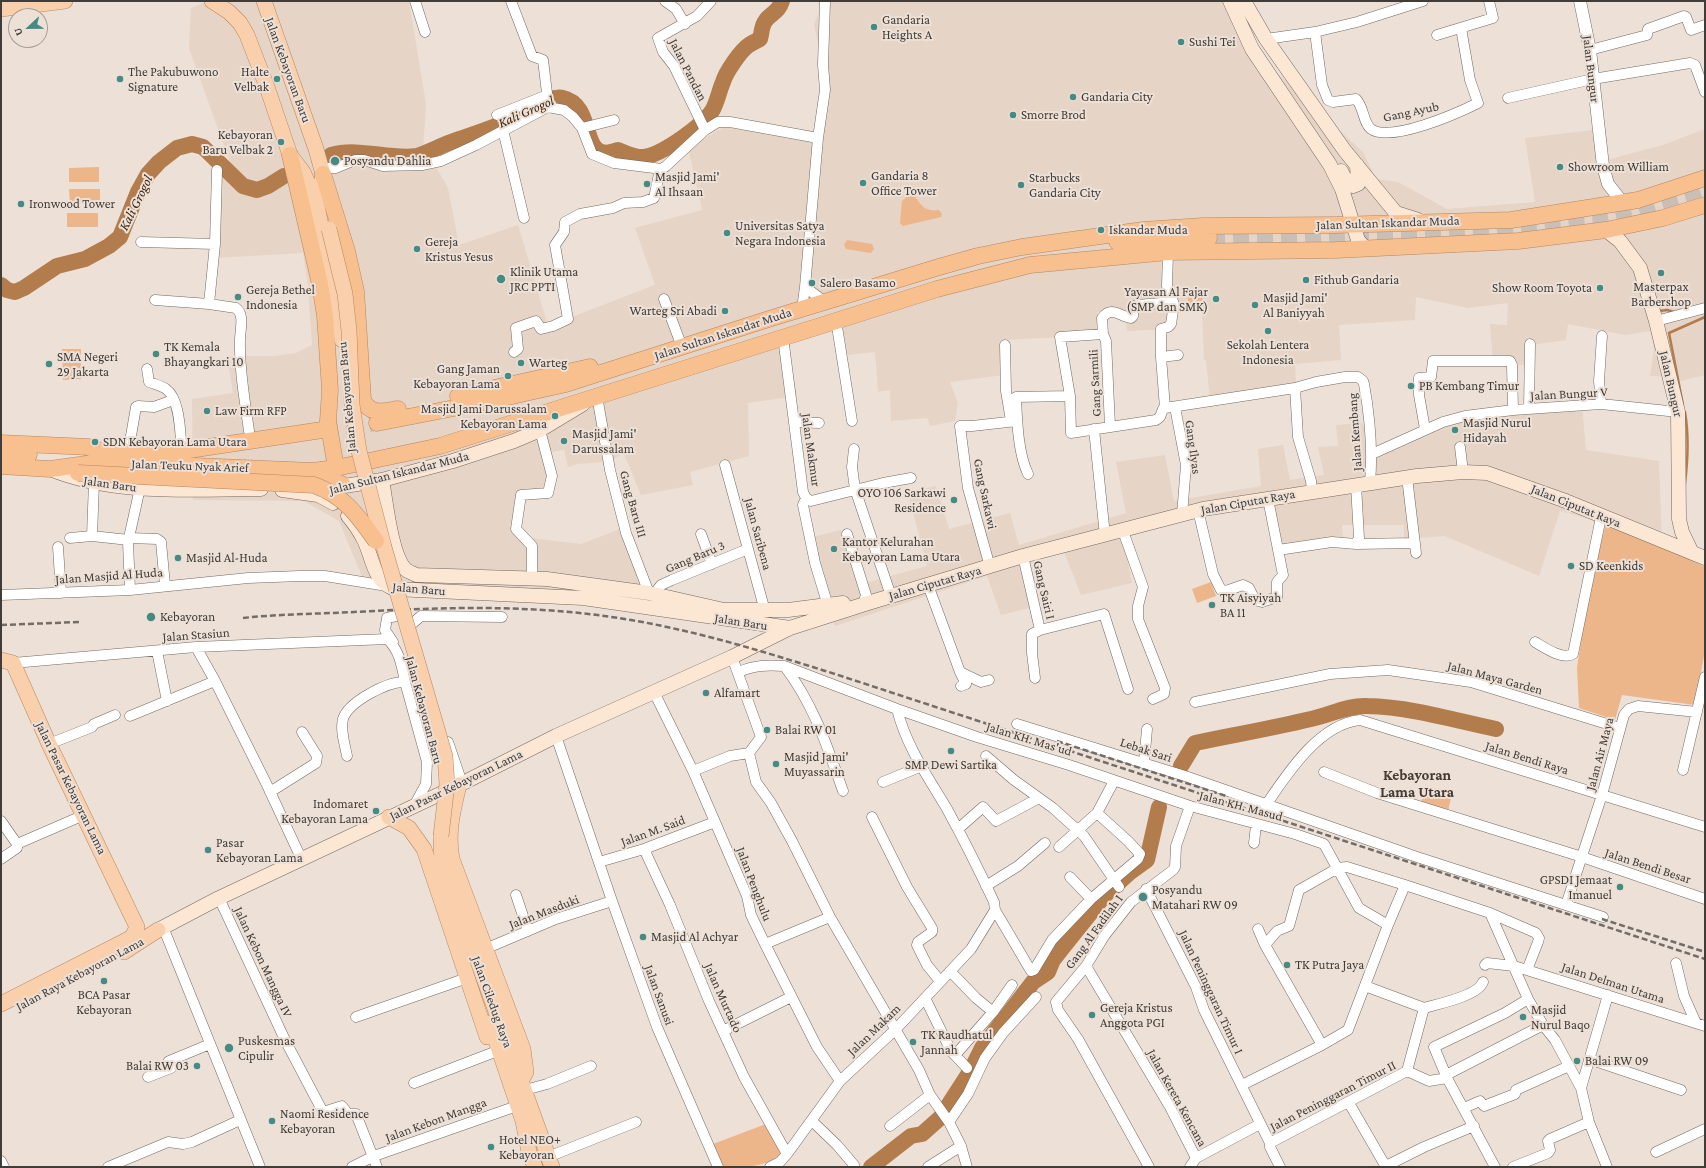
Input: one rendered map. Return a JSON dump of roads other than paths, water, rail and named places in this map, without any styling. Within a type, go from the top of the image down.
[{"type":"highway","points":[[290,155],[322,296],[325,316],[330,390],[325,426],[336,468]]},
{"type":"highway","points":[[322,171],[347,251],[356,291],[362,389],[366,406],[375,411],[383,411],[518,384],[618,361],[643,360]]},
{"type":"highway","name":"Jalan Sultan Iskandar Muda","points":[[377,423],[538,391],[978,256],[1022,247],[1143,230],[1203,226],[1335,225],[1511,220],[1630,202],[1705,178]]},
{"type":"highway","points":[[1630,202],[1644,222]]},
{"type":"highway","name":"Jalan Sultan Iskandar Muda","points":[[1067,241],[1170,246],[1336,250],[1518,241],[1602,230],[1644,222],[1705,205]]},
{"type":"highway","points":[[1598,207],[1604,218],[1602,230]]},
{"type":"highway","points":[[1335,225],[1340,232],[1341,238],[1336,250]]},
{"type":"highway","name":"Jalan Sultan Iskandar Muda","points":[[379,460],[460,440],[951,284],[1030,265],[1069,262],[1121,249],[1170,246],[1209,238]]},
{"type":"highway","points":[[330,390],[340,400],[349,401],[357,397],[362,389]]},
{"type":"highway","points":[[134,453],[162,444],[249,431],[325,426]]},
{"type":"highway","points":[[134,453],[170,453],[325,426]]},
{"type":"highway","name":"Jalan Teuku Nyak Arief","points":[[1,443],[89,448],[103,457],[313,471],[379,460]]},
{"type":"highway","name":"Jalan Teuku Nyak Arief","points":[[1,466],[51,464],[134,453]]},
{"type":"highway","points":[[1,454],[51,464],[78,473],[314,485],[335,494],[350,506],[373,548]]},
{"type":"highway","points":[[51,464],[103,457]]},
{"type":"highway","points":[[313,471],[343,485]]},
{"type":"main road","points":[[1,9],[65,1]]},
{"type":"main road","name":"Jalan Kebayoran Baru","points":[[212,1],[226,6],[244,29],[254,50],[290,155],[303,172],[316,201],[345,294],[352,405],[359,452],[384,547],[445,756],[447,784],[437,836]]},
{"type":"main road","name":"Jalan Kebayoran Baru","points":[[264,3],[322,171],[321,186],[325,228],[339,315],[348,435],[373,548],[438,760],[439,798],[437,836]]},
{"type":"main road","points":[[1238,3],[1266,39],[1344,150],[1396,212],[1426,222]]},
{"type":"main road","points":[[1238,3],[1252,49],[1323,153],[1337,178],[1358,240],[1364,248]]},
{"type":"main road","points":[[1323,153],[1329,154],[1336,162],[1348,185],[1353,186],[1358,184],[1356,165]]},
{"type":"main road","name":"Jalan Bungur","points":[[1602,230],[1620,241],[1640,268],[1656,321],[1678,412],[1679,519],[1682,532],[1699,555]]},
{"type":"main road","name":"Jalan Sultan Iskandar Muda","points":[[318,495],[330,488],[382,480],[452,461],[514,441],[540,430],[576,410],[593,398]]},
{"type":"main road","name":"Jalan Baru","points":[[51,464],[74,478],[140,488],[282,490],[318,495],[337,505],[346,512],[373,548],[378,576],[387,586],[395,589],[583,598],[783,628]]},
{"type":"main road","name":"Jalan Ciputat Raya","points":[[783,628],[867,600],[891,596],[1023,556],[1105,536],[1198,510],[1407,477],[1463,472],[1487,473],[1516,483],[1563,500],[1601,517],[1699,555]]},
{"type":"main road","name":"Jalan Baru","points":[[382,480],[400,562],[406,570],[416,575],[532,578],[652,593],[724,610],[765,611],[828,606],[867,600]]},
{"type":"main road","points":[[373,548],[389,546],[396,549]]},
{"type":"main road","name":"Jalan Pasar Kebayoran Lama","points":[[160,929],[301,858],[459,785],[556,736],[758,645],[783,628]]},
{"type":"main road","name":"Jalan Pasar Kebayoran Lama","points":[[7,661],[137,924]]},
{"type":"main road","points":[[459,785],[451,818],[449,844],[452,859],[523,1049],[526,1072],[523,1086]]},
{"type":"main road","points":[[389,817],[409,828],[424,849],[492,1053],[504,1067]]},
{"type":"main road","name":"Jalan Ciledug Raya","points":[[437,836],[446,873],[489,1007],[504,1067],[535,1167]]},
{"type":"main road","points":[[137,924],[160,929]]},
{"type":"main road","name":"Jalan Raya Kebayoran Lama","points":[[1,1004],[132,937],[136,931],[137,924]]},
{"type":"main road","name":"Jalan Raya Kebayoran Lama","points":[[1,1015],[125,952],[160,929]]},
{"type":"main road","name":"Jalan Ciledug Raya","points":[[489,1007],[523,1086],[550,1162]]},
{"type":"street","points":[[415,1],[425,32]]},
{"type":"street","points":[[497,115],[544,96],[547,92],[544,60],[532,56],[511,1]]},
{"type":"street","points":[[665,1],[676,9],[685,24]]},
{"type":"street","name":"Jalan Pandan","points":[[704,128],[674,66],[663,52],[658,38],[698,16],[711,1]]},
{"type":"street","points":[[802,309],[818,138],[825,90],[823,64],[825,1]]},
{"type":"street","points":[[1266,39],[1315,32],[1357,22],[1423,1]]},
{"type":"street","points":[[1438,35],[1492,18],[1489,1]]},
{"type":"street","name":"Jalan Bungur","points":[[1580,1],[1590,50],[1601,156],[1608,184],[1630,202]]},
{"type":"street","points":[[1590,50],[1647,35],[1648,29],[1684,16],[1691,30],[1705,25]]},
{"type":"street","name":"Gang Ayub","points":[[1315,32],[1322,85],[1328,100],[1333,102],[1356,99],[1360,103],[1369,127],[1372,130],[1386,132],[1431,123],[1478,103],[1470,80],[1462,28]]},
{"type":"street","points":[[1508,98],[1593,79],[1693,63],[1705,92]]},
{"type":"street","points":[[322,171],[336,168],[355,160],[364,160],[384,166],[422,165],[441,160],[460,152],[548,107],[564,110],[588,126],[614,120]]},
{"type":"street","points":[[588,126],[592,154],[614,164],[628,164],[660,169],[666,166],[704,128],[718,122],[730,122],[818,138]]},
{"type":"street","points":[[503,130],[524,218]]},
{"type":"street","points":[[514,352],[518,349],[516,328],[536,321],[541,328],[553,326],[568,318],[555,245],[564,232],[566,222],[580,214],[613,208],[624,203],[643,202],[654,198],[660,169]]},
{"type":"street","points":[[209,304],[214,244],[216,170]]},
{"type":"street","points":[[1598,207],[1606,197],[1608,184]]},
{"type":"street","points":[[141,242],[214,244]]},
{"type":"street","points":[[1170,246],[1167,286],[1173,302],[1171,324],[1168,327],[1160,328],[1161,357],[1170,408]]},
{"type":"street","points":[[805,287],[825,302]]},
{"type":"street","points":[[664,299],[682,347]]},
{"type":"street","points":[[155,300],[209,304],[236,308],[242,315],[240,341],[241,371],[249,431]]},
{"type":"street","points":[[1103,334],[1102,318],[1105,314],[1116,312],[1131,318],[1137,304],[1173,302]]},
{"type":"street","points":[[1656,321],[1705,308]]},
{"type":"street","points":[[836,320],[852,421]]},
{"type":"street","name":"Gang Sarmili","points":[[1110,426],[1106,341],[1103,334],[1060,337],[1070,396],[1071,433],[1156,420],[1160,416],[1163,409],[1170,408]]},
{"type":"street","points":[[1601,404],[1599,381],[1602,336]]},
{"type":"street","name":"Jalan Makmur","points":[[783,337],[803,492],[806,498],[811,501],[855,489],[911,478]]},
{"type":"street","points":[[1529,408],[1530,344]]},
{"type":"street","points":[[1005,345],[1006,391],[1028,474]]},
{"type":"street","points":[[1161,357],[1178,355]]},
{"type":"street","points":[[1425,429],[1419,395],[1419,378],[1431,377],[1433,361],[1510,361],[1512,365],[1513,410]]},
{"type":"street","points":[[147,369],[149,382],[168,390],[173,400],[179,420],[181,441]]},
{"type":"street","name":"Gang Ilyas","points":[[1182,515],[1186,465],[1170,408],[1295,388],[1316,382],[1345,377],[1358,377],[1363,380]]},
{"type":"street","name":"Jalan Kembang","points":[[1363,380],[1369,413],[1372,454],[1370,483]]},
{"type":"street","points":[[1295,388],[1298,437],[1311,481],[1312,491]]},
{"type":"street","points":[[1014,421],[1016,397],[1070,396]]},
{"type":"street","name":"Gang Baru III","points":[[593,398],[626,533],[652,593]]},
{"type":"street","points":[[134,453],[136,407],[154,406],[173,400]]},
{"type":"street","name":"Jalan Bungur V","points":[[1372,454],[1425,429],[1462,416],[1529,408],[1601,404],[1678,412]]},
{"type":"street","name":"Gang Sarkawi","points":[[990,567],[968,488],[960,426],[1014,421]]},
{"type":"street","points":[[794,422],[819,423]]},
{"type":"street","name":"Gang Sarmili","points":[[1094,429],[1105,536]]},
{"type":"street","points":[[532,578],[532,546],[516,529],[521,495],[548,493],[552,476],[540,430]]},
{"type":"street","points":[[1460,447],[1463,472]]},
{"type":"street","points":[[854,449],[852,467],[855,489],[891,596]]},
{"type":"street","name":"Jalan Saribena","points":[[725,465],[765,611]]},
{"type":"street","points":[[1278,550],[1332,542],[1415,548],[1407,477]]},
{"type":"street","points":[[92,536],[94,482]]},
{"type":"street","points":[[1356,485],[1358,538],[1356,544]]},
{"type":"street","points":[[130,590],[129,539],[140,488]]},
{"type":"street","points":[[806,498],[803,505],[815,563],[828,606]]},
{"type":"street","points":[[1198,510],[1213,574],[1218,585],[1223,591],[1243,584],[1249,588],[1255,600],[1258,602],[1276,598],[1278,595],[1277,582],[1283,575],[1268,498]]},
{"type":"street","points":[[1535,642],[1560,654],[1568,656],[1573,654],[1601,517]]},
{"type":"street","points":[[1123,531],[1143,587],[1138,606],[1138,619],[1165,688],[1164,694],[1153,699]]},
{"type":"street","points":[[700,534],[712,564]]},
{"type":"street","points":[[847,534],[867,600]]},
{"type":"street","points":[[70,538],[92,536],[157,540],[161,542],[165,585]]},
{"type":"street","points":[[58,547],[61,593]]},
{"type":"street","name":"Gang Baru 3","points":[[652,593],[666,582],[748,549]]},
{"type":"street","name":"Gang Sairi I","points":[[1023,556],[1040,630]]},
{"type":"street","name":"Jalan Masjid Al Huda","points":[[1,595],[130,590],[165,585],[248,578],[325,576],[387,586]]},
{"type":"street","points":[[928,585],[960,672],[966,684],[961,686]]},
{"type":"street","name":"Gang Sairi I","points":[[1035,678],[1032,652],[1032,634],[1040,630],[1104,614],[1128,689]]},
{"type":"street","points":[[414,806],[426,784],[427,762],[394,644],[385,630],[387,618],[401,615],[413,623],[426,674],[459,774],[459,785]]},
{"type":"street","points":[[413,623],[421,616],[502,617]]},
{"type":"street","name":"Jalan Stasiun","points":[[7,661],[196,647],[380,639],[387,639],[394,644]]},
{"type":"street","points":[[196,647],[215,681],[301,858]]},
{"type":"street","points":[[157,651],[167,701]]},
{"type":"street","points":[[693,771],[730,756],[749,753],[761,737],[753,719],[739,672],[732,657]]},
{"type":"street","name":"Jalan KH. Mas'ud","points":[[739,672],[750,666],[784,666],[897,709],[1154,794]]},
{"type":"street","points":[[784,666],[804,695],[819,724],[843,791]]},
{"type":"street","name":"Jalan Maya Garden","points":[[1194,702],[1330,674],[1388,670],[1471,682],[1620,728]]},
{"type":"street","points":[[960,672],[981,682],[988,680]]},
{"type":"street","points":[[1683,770],[1705,677]]},
{"type":"street","points":[[130,716],[215,681]]},
{"type":"street","points":[[347,756],[342,726],[345,712],[372,692],[400,682],[405,682]]},
{"type":"street","name":"Jalan Penghulu","points":[[654,692],[693,771],[748,896],[751,915],[817,1047],[840,1081]]},
{"type":"street","name":"Jalan Air Maya","points":[[1566,905],[1583,858],[1624,715],[1629,709],[1638,706],[1697,712]]},
{"type":"street","points":[[897,709],[902,729],[958,829],[986,886],[995,910],[1029,970],[1034,970],[1052,940],[1091,899],[1116,883],[1138,859],[1140,854],[1097,813]]},
{"type":"street","points":[[49,744],[92,727],[94,724],[115,714]]},
{"type":"street","name":"Jalan Bendi Raya","points":[[1266,805],[1307,751],[1324,735],[1341,724],[1360,720],[1705,827]]},
{"type":"street","name":"Lebak Sari","points":[[1017,724],[1144,763],[1417,857],[1603,917]]},
{"type":"street","points":[[1144,763],[1147,729]]},
{"type":"street","points":[[270,792],[316,764],[317,756],[302,732]]},
{"type":"street","name":"Jalan Sanusi","points":[[556,736],[612,901],[661,1037],[718,1167]]},
{"type":"street","points":[[749,753],[756,782],[764,792],[792,841],[830,917],[896,1029],[919,1070],[930,1095],[961,1146],[966,1167]]},
{"type":"street","points":[[986,756],[1078,830],[1084,836],[1116,883]]},
{"type":"street","points":[[883,782],[922,766]]},
{"type":"street","name":"Jalan Bendi Besar","points":[[1324,772],[1345,782],[1583,858],[1705,899]]},
{"type":"street","points":[[1059,847],[1097,813],[1114,781]]},
{"type":"street","name":"Jalan KH. Masud","points":[[1154,794],[1256,825],[1321,842],[1326,847],[1338,868]]},
{"type":"street","points":[[958,829],[983,807],[996,821],[1039,798]]},
{"type":"street","name":"Gang Al Fadilah I","points":[[1149,1167],[1078,1039],[1058,1010],[1056,1002],[1086,966],[1105,935],[1131,902],[1146,889],[1171,872],[1175,867],[1176,846],[1190,806]]},
{"type":"street","points":[[1,859],[16,848],[17,844],[84,815]]},
{"type":"street","points":[[872,817],[907,887],[932,928],[932,932],[918,942],[917,945],[927,965],[940,981]]},
{"type":"street","points":[[1,821],[17,844]]},
{"type":"street","name":"Jalan M. Said","points":[[599,862],[644,849],[715,822]]},
{"type":"street","points":[[1254,843],[1256,825]]},
{"type":"street","points":[[986,886],[1018,866],[1045,843]]},
{"type":"street","name":"Jalan Murtado","points":[[644,849],[670,905],[709,1001],[744,1078],[787,1154]]},
{"type":"street","points":[[1338,868],[1359,908],[1388,925]]},
{"type":"street","points":[[1265,945],[1277,931],[1289,926],[1299,890],[1338,868],[1351,868],[1490,913],[1536,933],[1538,935],[1538,942],[1527,970]]},
{"type":"street","points":[[1070,877],[1091,899]]},
{"type":"street","points":[[1242,1085],[1322,1045],[1348,1030],[1405,885]]},
{"type":"street","name":"Jalan Peninggaran Timur I","points":[[1146,889],[1196,986],[1204,1010],[1242,1085],[1280,1167]]},
{"type":"street","points":[[516,895],[528,931]]},
{"type":"street","name":"Jalan Kebon Mangga IV","points":[[219,898],[285,1040],[323,1112],[342,1106],[348,1114],[356,1114],[374,1156]]},
{"type":"street","name":"Jalan Masduki","points":[[486,949],[556,919],[612,901]]},
{"type":"street","name":"Jalan Makam","points":[[770,1167],[782,1165],[787,1154],[840,1081],[896,1029],[971,949],[995,910]]},
{"type":"street","points":[[1490,913],[1528,999],[1543,1025],[1555,1040],[1581,1088],[1589,1122],[1607,1167]]},
{"type":"street","points":[[765,944],[830,917]]},
{"type":"street","points":[[160,929],[210,1044],[260,1167]]},
{"type":"street","points":[[1258,929],[1265,945],[1322,1045]]},
{"type":"street","points":[[1676,962],[1684,996],[1700,1024]]},
{"type":"street","name":"Jalan Delman Utama","points":[[1485,965],[1487,963],[1514,966],[1700,1024]]},
{"type":"street","name":"Jalan Kereta Kencana","points":[[1086,966],[1170,1107],[1193,1163],[1260,1124]]},
{"type":"street","points":[[950,971],[976,998],[994,1012]]},
{"type":"street","points":[[356,1017],[467,978]]},
{"type":"street","points":[[1365,986],[1424,1008],[1472,992],[1481,987],[1483,982]]},
{"type":"street","points":[[956,1054],[994,1012],[1012,985]]},
{"type":"street","points":[[1581,1088],[1608,995]]},
{"type":"street","points":[[723,1031],[791,997]]},
{"type":"street","points":[[926,998],[951,1051],[956,1054],[958,1059],[967,1068]]},
{"type":"street","points":[[944,1116],[968,1094],[985,1058],[1003,1033],[1036,998]]},
{"type":"street","points":[[1495,1167],[1447,1076],[1434,1047],[1505,1013],[1528,999]]},
{"type":"street","name":"Jalan Peninggaran Timur II","points":[[1270,1143],[1407,1072],[1424,1008]]},
{"type":"street","points":[[1447,1076],[1543,1025]]},
{"type":"street","points":[[148,1077],[171,1068],[169,1061],[210,1044]]},
{"type":"street","points":[[414,1083],[492,1053]]},
{"type":"street","points":[[1589,1059],[1681,1090]]},
{"type":"street","points":[[523,1086],[547,1084],[592,1066]]},
{"type":"street","points":[[1464,1108],[1480,1101],[1484,1106],[1515,1094],[1516,1090],[1569,1066]]},
{"type":"street","name":"Jalan Peninggaran Timur II","points":[[1407,1072],[1429,1081],[1447,1076]]},
{"type":"street","points":[[890,1126],[930,1095]]},
{"type":"street","points":[[1349,1103],[1386,1166],[1424,1147],[1474,1126]]},
{"type":"street","name":"Jalan Kebon Mangga","points":[[377,1167],[374,1156],[517,1106]]},
{"type":"street","points":[[108,1167],[168,1142],[183,1144],[192,1142],[240,1120]]},
{"type":"street","points":[[812,1121],[837,1145],[854,1165]]},
{"type":"street","points":[[550,1162],[636,1122]]},
{"type":"street","points":[[1513,1167],[1548,1153],[1550,1150],[1548,1141],[1550,1139],[1589,1122]]},
{"type":"street","points":[[1656,1152],[1705,1129]]},
{"type":"street","points":[[928,1167],[961,1146]]},
{"type":"street","points":[[352,1167],[374,1156]]},
{"type":"street","points":[[1,1161],[4,1167]]},
{"type":"waterway","name":"Kali Grogol","points":[[331,155],[353,152],[406,157],[417,156],[518,117],[554,98],[563,98],[574,103],[581,112],[592,143],[597,150],[605,153],[618,150],[637,157],[652,155],[671,145],[691,131],[707,117],[714,108],[730,67],[750,44],[760,39],[764,22],[779,8],[782,1]]},
{"type":"waterway","name":"Kali Grogol","points":[[1,285],[7,290],[15,292],[24,288],[57,266],[85,259],[109,246],[120,237],[138,192],[148,174],[159,162],[177,148],[192,144],[203,147],[243,186],[257,190],[268,186],[284,176]]},
{"type":"waterway","points":[[1659,309],[1660,311],[1667,310],[1674,312]]},
{"type":"waterway","points":[[1683,405],[1669,333],[1705,317]]},
{"type":"waterway","points":[[1685,412],[1688,448],[1685,483]]},
{"type":"waterway","points":[[1181,766],[1195,743],[1297,722],[1360,706],[1416,711],[1496,729]]},
{"type":"waterway","points":[[871,1167],[911,1136],[922,1134],[940,1118],[971,1070],[982,1048],[1033,982],[1048,972],[1053,960],[1105,895],[1129,873],[1147,860],[1159,807]]},
{"type":"tunnel","points":[[1209,238],[1484,230],[1608,219],[1645,211],[1705,192]]},
{"type":"tunnel","points":[[322,430],[377,423]]},
{"type":"railway","points":[[243,618],[389,610],[458,608],[527,609],[561,611],[631,620],[709,637],[835,674],[1705,959]]},
{"type":"railway","points":[[1,625],[79,622]]},
{"type":"railway","points":[[1057,741],[1226,796]]},
{"type":"railway","points":[[1602,919],[1705,952]]},
{"type":"place","name":"Gandaria Heights A","points":[[874,27]]},
{"type":"place","name":"Sushi Tei","points":[[1181,42]]},
{"type":"place","name":"The Pakubuwono Signature","points":[[120,79]]},
{"type":"place","name":"Halte Velbak","points":[[277,79]]},
{"type":"place","name":"Gandaria City","points":[[1073,97]]},
{"type":"place","name":"Smorre Brod","points":[[1013,115]]},
{"type":"place","name":"Kebayoran Baru Velbak 2","points":[[281,142]]},
{"type":"place","name":"Posyandu Dahlia","points":[[335,161]]},
{"type":"place","name":"Showroom William","points":[[1560,167]]},
{"type":"place","name":"Gandaria 8 Office Tower","points":[[863,183]]},
{"type":"place","name":"Masjid Jami' Al Ihsaan","points":[[647,184]]},
{"type":"place","name":"Starbucks Gandaria City","points":[[1021,185]]},
{"type":"place","name":"Ironwood Tower","points":[[21,204]]},
{"type":"place","name":"Iskandar Muda","points":[[1101,230]]},
{"type":"place","name":"Universitas Satya Negara Indonesia","points":[[727,233]]},
{"type":"place","name":"Gereja Kristus Yesus","points":[[417,249]]},
{"type":"place","name":"Masterpax Barbershop","points":[[1661,273]]},
{"type":"place","name":"Klinik Utama JRC PPTI","points":[[501,279]]},
{"type":"place","name":"Fithub Gandaria","points":[[1306,280]]},
{"type":"place","name":"Salero Basamo","points":[[812,283]]},
{"type":"place","name":"Show Room Toyota","points":[[1600,288]]},
{"type":"place","name":"Gereja Bethel Indonesia","points":[[238,297]]},
{"type":"place","name":"Yayasan Al Fajar (SMP dan SMK)","points":[[1216,299]]},
{"type":"place","name":"Masjid Jami' Al Baniyyah","points":[[1255,305]]},
{"type":"place","name":"Warteg Sri Abadi","points":[[725,311]]},
{"type":"place","name":"Sekolah Lentera Indonesia","points":[[1268,331]]},
{"type":"place","name":"TK Kemala Bhayangkari 10","points":[[156,354]]},
{"type":"place","name":"Warteg","points":[[521,363]]},
{"type":"place","name":"SMA Negeri 29 Jakarta","points":[[49,364]]},
{"type":"place","name":"Gang Jaman Kebayoran Lama","points":[[508,376]]},
{"type":"place","name":"PB Kembang Timur","points":[[1411,386]]},
{"type":"place","name":"Law Firm RFP","points":[[207,411]]},
{"type":"place","name":"Masjid Jami Darussalam Kebayoran Lama","points":[[555,416]]},
{"type":"place","name":"Masjid Nurul Hidayah","points":[[1455,430]]},
{"type":"place","name":"Masjid Jami' Darussalam","points":[[564,441]]},
{"type":"place","name":"SDN Kebayoran Lama Utara","points":[[95,442]]},
{"type":"place","name":"OYO 106 Sarkawi Residence","points":[[954,500]]},
{"type":"place","name":"Kantor Kelurahan Kebayoran Lama Utara","points":[[834,549]]},
{"type":"place","name":"Masjid Al-Huda","points":[[178,558]]},
{"type":"place","name":"SD Keenkids","points":[[1571,566]]},
{"type":"place","name":"TK Aisyiyah BA 11","points":[[1212,605]]},
{"type":"place","name":"Kebayoran","points":[[151,617]]},
{"type":"place","name":"Alfamart","points":[[706,693]]},
{"type":"place","name":"Balai RW 01","points":[[767,730]]},
{"type":"place","name":"SMP Dewi Sartika","points":[[951,751]]},
{"type":"place","name":"Masjid Jami' Muyassarin","points":[[776,764]]},
{"type":"place","name":"Indomaret Kebayoran Lama","points":[[376,811]]},
{"type":"place","name":"Pasar Kebayoran Lama","points":[[208,850]]},
{"type":"place","name":"GPSDI Jemaat Imanuel","points":[[1620,887]]},
{"type":"place","name":"Posyandu Matahari RW 09","points":[[1143,897]]},
{"type":"place","name":"Masjid Al Achyar","points":[[643,937]]},
{"type":"place","name":"TK Putra Jaya","points":[[1287,965]]},
{"type":"place","name":"BCA Pasar Kebayoran","points":[[104,981]]},
{"type":"place","name":"Gereja Kristus Anggota PGI","points":[[1092,1015]]},
{"type":"place","name":"Masjid Nurul Baqo","points":[[1523,1017]]},
{"type":"place","name":"TK Raudhatul Jannah","points":[[913,1042]]},
{"type":"place","name":"Puskesmas Cipulir","points":[[229,1048]]},
{"type":"place","name":"Balai RW 09","points":[[1577,1061]]},
{"type":"place","name":"Balai RW 03","points":[[197,1066]]},
{"type":"place","name":"Naomi Residence Kebayoran","points":[[272,1121]]},
{"type":"place","name":"Hotel NEO+ Kebayoran","points":[[491,1147]]},
{"type":"district","name":"Kebayoran Lama Utara","points":[[1417,784]]}]
